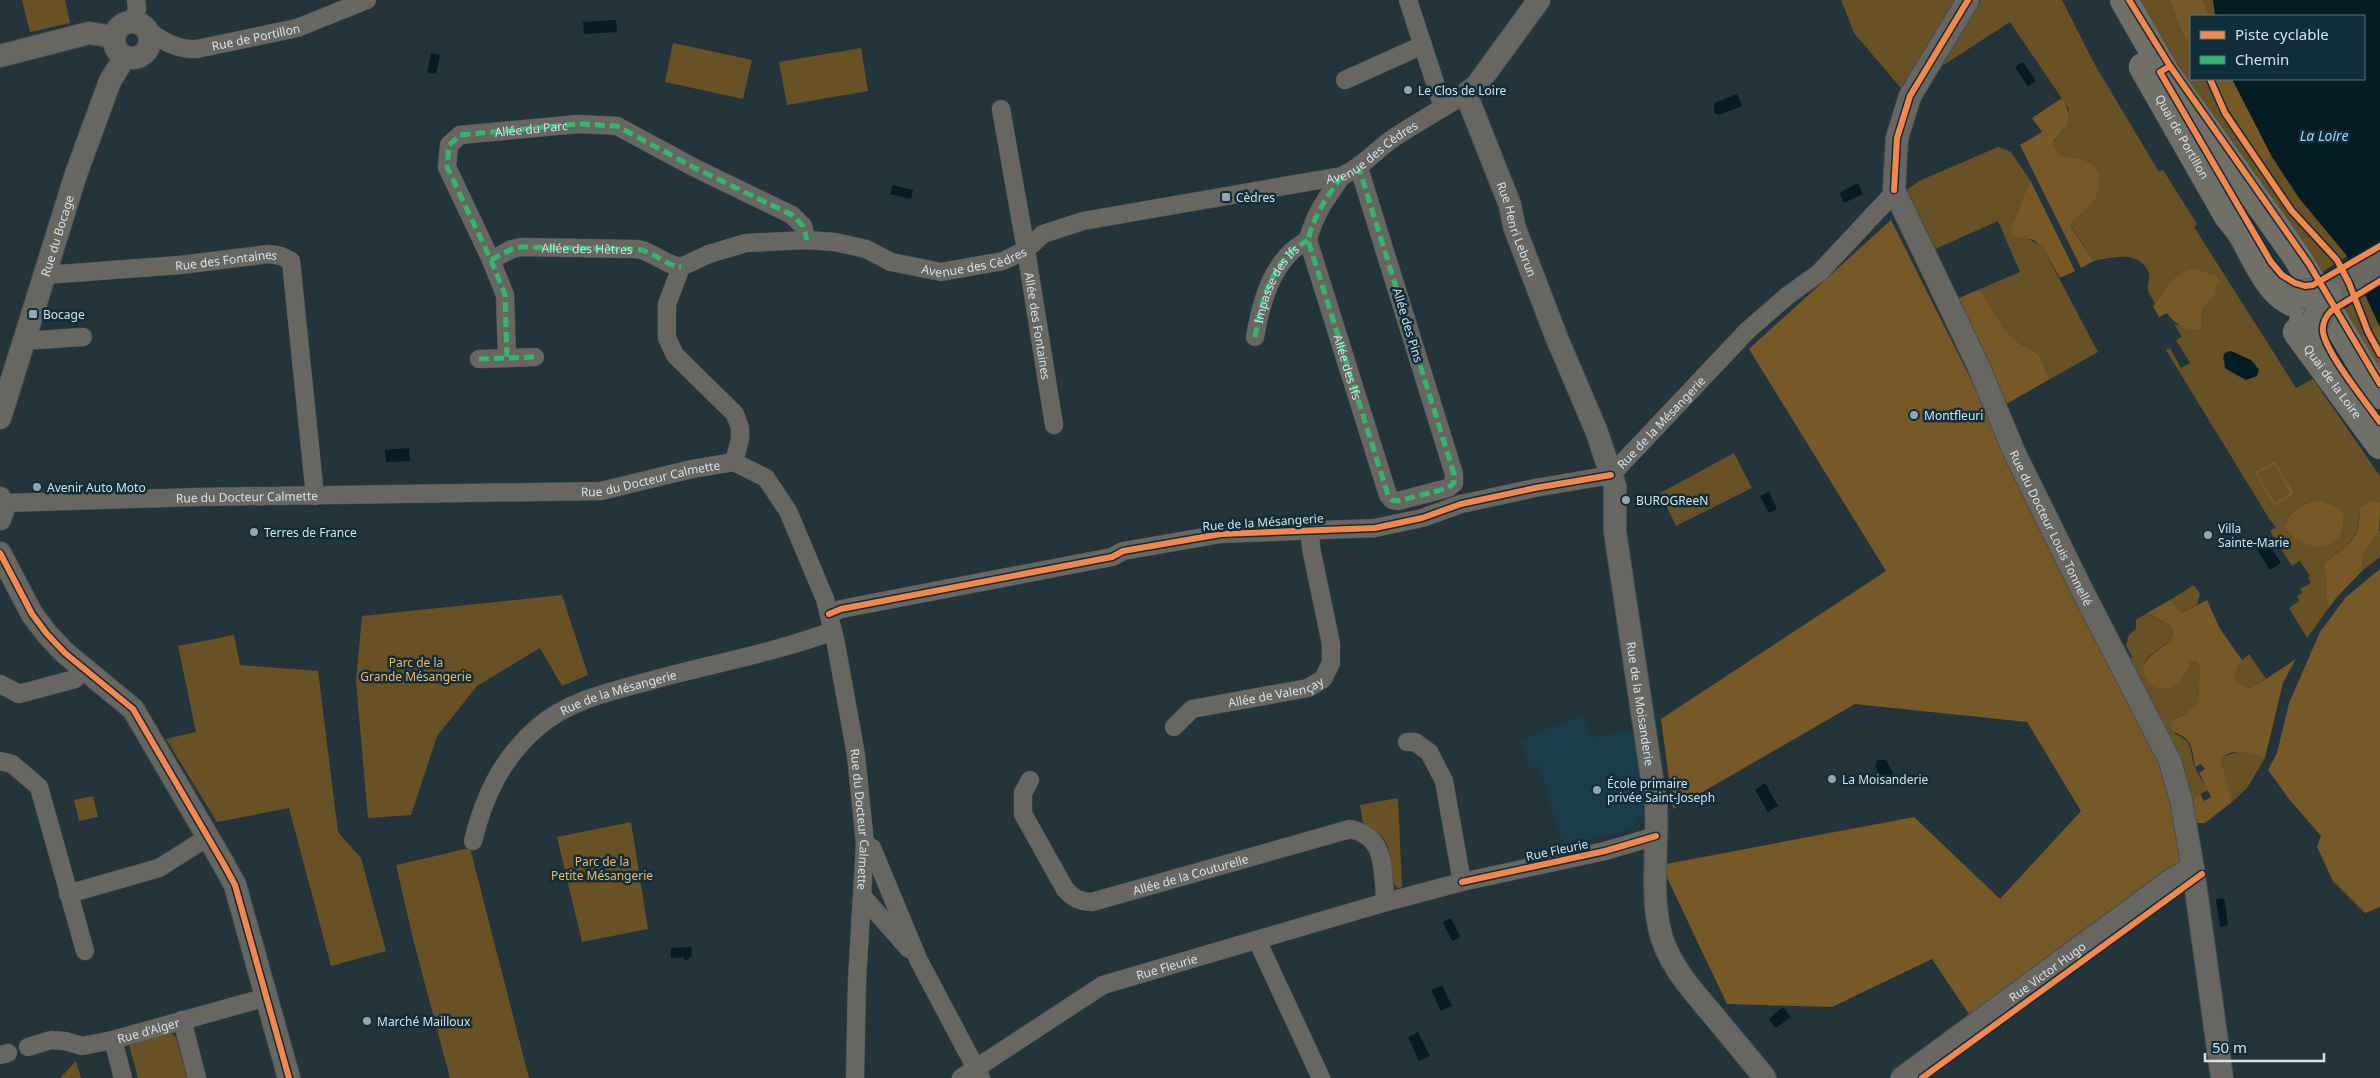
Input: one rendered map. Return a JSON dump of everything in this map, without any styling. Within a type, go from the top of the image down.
[{"type":"main road","name":"Quai de Portillon","points":[[2105,0],[2228,216],[2241,232],[2266,278],[2281,295],[2299,305],[2312,307]]},
{"type":"main road","points":[[2124,0],[2164,70],[2269,217],[2312,307],[2315,338],[2319,346],[2380,430]]},
{"type":"main road","name":"Quai de la Loire","points":[[2228,216],[2232,237],[2248,264],[2286,318],[2312,307]]},
{"type":"main road","points":[[2312,307],[2380,264]]},
{"type":"main road","name":"Quai de la Loire","points":[[2312,307],[2380,395]]},
{"type":"main road","name":"Quai de la Loire","points":[[2312,307],[2380,445]]},
{"type":"street","points":[[136,0],[139,26],[150,40],[146,51],[137,58],[125,57],[116,49],[114,37],[120,26],[139,26]]},
{"type":"street","name":"Rue de Portillon","points":[[139,26],[170,45],[188,50],[198,50],[297,28],[367,0]]},
{"type":"street","points":[[1408,0],[1443,108]]},
{"type":"street","points":[[1466,94],[1477,85],[1539,0]]},
{"type":"street","name":"Rue du Docteur Louis Tonnellé","points":[[1968,0],[1910,96],[1897,138],[1894,190],[1977,363],[2015,454],[2170,761],[2180,800],[2193,868],[2222,1078]]},
{"type":"street","points":[[0,56],[89,33],[114,37]]},
{"type":"street","points":[[1344,80],[1423,45]]},
{"type":"street","name":"Rue du Bocage","points":[[0,418],[76,174],[110,81],[125,57]]},
{"type":"street","name":"Avenue des Cèdres","points":[[681,267],[709,254],[746,243],[807,240],[835,242],[866,249],[891,262],[934,272],[985,266],[1003,261],[1026,250],[1042,234],[1083,221],[1342,176],[1359,168],[1378,150],[1466,94]]},
{"type":"street","name":"Rue Henri Lebrun","points":[[1466,94],[1510,205],[1514,226],[1596,430],[1611,475]]},
{"type":"street","name":"Allée des Fontaines","points":[[1001,109],[1054,425]]},
{"type":"street","name":"Allée du Parc","points":[[507,357],[505,295],[491,260],[447,167],[449,145],[460,135],[578,124],[617,126],[792,215],[803,226],[807,240]]},
{"type":"street","name":"Allée des Pins","points":[[1359,168],[1454,474],[1454,483]]},
{"type":"street","points":[[1308,240],[1322,203],[1342,176]]},
{"type":"street","name":"Rue de la Mésangerie","points":[[473,841],[485,797],[519,745],[539,726],[563,710],[582,700],[609,692],[761,653],[831,623],[841,610],[1112,557],[1123,551],[1211,535],[1387,526],[1422,518],[1470,502],[1611,475],[1747,331],[1788,296],[1820,273],[1894,190]]},
{"type":"street","name":"Allée des Ifs","points":[[1308,240],[1388,495],[1392,500],[1398,501],[1448,488],[1454,483]]},
{"type":"street","name":"Impasse des Ifs","points":[[1256,337],[1260,307],[1272,279],[1289,253],[1308,240]]},
{"type":"street","name":"Allée des Hêtres","points":[[491,260],[512,248],[521,247],[636,249],[648,251],[663,262],[681,267]]},
{"type":"street","name":"Rue des Fontaines","points":[[45,276],[180,265],[269,254],[281,256],[291,261],[315,496]]},
{"type":"street","points":[[681,267],[667,304],[667,338],[675,355],[735,414],[740,428],[740,439],[734,462]]},
{"type":"street","points":[[24,341],[83,337]]},
{"type":"street","points":[[479,359],[535,357]]},
{"type":"street","name":"Rue du Docteur Calmette","points":[[1,506],[315,496],[601,491],[692,469],[734,462],[766,478],[788,511],[816,574],[831,623],[856,756],[865,844],[857,981],[855,1078]]},
{"type":"street","name":"Rue de la Moisanderie","points":[[1611,475],[1615,486],[1616,532],[1656,805],[1658,926],[1666,949],[1678,973],[1765,1078]]},
{"type":"street","name":"Allée de Valençay","points":[[1174,727],[1192,709],[1308,688],[1323,679],[1331,662],[1331,644],[1311,548],[1310,530]]},
{"type":"street","points":[[0,553],[24,599],[42,627],[65,653],[133,709],[235,885],[289,1078]]},
{"type":"street","points":[[0,684],[19,694],[75,678],[83,667]]},
{"type":"street","points":[[1407,742],[1415,742],[1429,752],[1444,781],[1462,882]]},
{"type":"street","points":[[0,761],[12,764],[39,787],[85,951]]},
{"type":"street","name":"Allée de la Couturelle","points":[[1030,780],[1023,794],[1023,814],[1065,889],[1082,902],[1092,902],[1350,829],[1364,832],[1377,844],[1386,902]]},
{"type":"street","name":"Rue Fleurie","points":[[973,1075],[1103,985],[1386,902],[1462,882],[1604,851],[1656,836]]},
{"type":"street","points":[[68,894],[158,868],[208,837]]},
{"type":"street","points":[[865,844],[872,848],[918,959],[973,1075]]},
{"type":"street","name":"Rue Victor Hugo","points":[[1902,1078],[2172,880],[2193,868]]},
{"type":"street","points":[[863,897],[918,959]]},
{"type":"street","points":[[1257,940],[1321,1078]]},
{"type":"street","name":"Rue d'Alger","points":[[28,1047],[52,1040],[65,1041],[82,1046],[113,1040],[267,997]]},
{"type":"street","points":[[182,1020],[197,1078]]},
{"type":"street","points":[[113,1040],[123,1078]]},
{"type":"shaded area","points":[[2170,0],[2202,0],[2209,15],[2190,15],[2190,46],[2181,31]]},
{"type":"shaded area","points":[[2210,80],[2233,80],[2272,157],[2263,162]]},
{"type":"shaded area","points":[[2062,98],[2068,111],[2068,121],[2063,131],[2054,141],[2055,147],[2061,155],[2086,161],[2092,165],[2097,170],[2100,182],[2093,202],[2071,222],[2071,227],[2094,261],[2081,268],[2020,145],[2042,132],[2032,118]]},
{"type":"shaded area","points":[[2030,180],[2075,271],[2060,278],[2043,248],[2034,240],[2014,236],[2010,230]]},
{"type":"shaded area","points":[[1891,220],[2163,762],[2182,867],[1975,1023],[1932,959],[1832,1007],[1727,1004],[1661,865],[1914,817],[2000,899],[2081,811],[2027,722],[1855,704],[1673,809],[1661,719],[1886,571],[1749,349]]},
{"type":"shaded area","points":[[2195,269],[2216,276],[2221,282],[2215,286],[2214,297],[2203,309],[2200,329],[2190,330],[2181,326],[2167,313],[2159,317],[2153,306],[2175,278],[2186,271]]},
{"type":"shaded area","points":[[1980,289],[2004,329],[2019,343],[2038,354],[2050,379],[2003,406],[1957,299]]},
{"type":"shaded area","points":[[2379,325],[2380,327],[2380,379],[2356,339]]},
{"type":"shaded area","points":[[2275,460],[2295,494],[2274,507],[2254,472]],"holes":[[[2274,465],[2290,493],[2275,502],[2258,474]]]},
{"type":"shaded area","points":[[2319,500],[2341,509],[2343,525],[2340,536],[2332,543],[2322,546],[2300,542],[2291,535],[2285,526],[2287,520],[2298,508]]},
{"type":"shaded area","points":[[2373,500],[2380,502],[2379,531],[2364,553],[2362,571],[2328,609],[2326,575],[2323,563],[2340,552],[2352,541],[2358,527],[2359,507]]},
{"type":"shaded area","points":[[2380,569],[2380,907],[2365,913],[2333,881],[2317,847],[2321,836],[2289,799],[2268,770],[2277,753],[2289,703],[2320,632],[2346,597]]},
{"type":"shaded area","points":[[2170,600],[2182,613],[2207,600],[2220,629],[2242,660],[2234,676],[2236,681],[2249,688],[2296,659],[2283,683],[2265,758],[2236,752],[2225,755],[2221,759],[2232,802],[2205,823],[2197,823],[2190,800],[2200,794],[2204,801],[2211,797],[2199,773],[2205,769],[2201,764],[2195,767],[2189,743],[2171,728],[2173,720],[2185,714],[2198,701],[2200,667],[2196,661],[2191,661],[2179,682],[2166,689],[2160,689],[2150,684],[2146,680],[2143,669],[2149,658],[2170,640],[2172,635],[2172,630],[2168,625],[2147,613]]},
{"type":"shaded area","name":"École primaire privée Saint-Joseph","points":[[1583,714],[1592,738],[1639,727],[1651,812],[1641,815],[1631,830],[1564,846],[1538,766],[1531,768],[1520,740]]},
{"type":"green space","points":[[22,0],[65,0],[70,23],[30,32]]},
{"type":"green space","points":[[1841,0],[1972,0],[1905,93],[1854,33]]},
{"type":"green space","points":[[1981,0],[2062,0],[2095,65],[2159,172],[2163,170],[2197,224],[2194,227],[2296,388],[2313,379],[2380,476],[2380,502],[2373,500],[2359,507],[2358,527],[2351,541],[2323,563],[2326,575],[2328,609],[2307,638],[2289,608],[2299,601],[2297,596],[2302,593],[2300,589],[2311,583],[2308,578],[2310,576],[2300,561],[2292,566],[2270,531],[2276,527],[2166,350],[2170,348],[2181,368],[2190,363],[2176,340],[2182,337],[2174,324],[2195,330],[2202,325],[2201,316],[2203,309],[2214,297],[2214,286],[2221,283],[2161,298],[2155,304],[2148,290],[2149,274],[2140,261],[2133,258],[2118,257],[2094,261],[2071,226],[2071,222],[2090,206],[2086,161],[2061,155],[2054,142],[2063,131],[2069,109],[2010,22],[1942,66]],"holes":[[[2231,351],[2256,364],[2242,378],[2225,368],[2223,357],[2225,352]],[[2275,460],[2295,494],[2274,506],[2254,472]],[[2319,500],[2285,526],[2294,511],[2313,501]]]},
{"type":"green space","name":"La Loire","points":[[2134,0],[2170,0],[2181,31],[2190,46],[2190,80],[2210,80],[2263,162],[2223,80],[2365,80],[2365,15],[2190,15],[2175,0],[2380,0],[2339,245],[2347,256],[2318,275],[2214,126]]},
{"type":"green space","points":[[673,43],[752,60],[743,99],[665,82]]},
{"type":"green space","points":[[861,48],[868,91],[787,105],[779,62]]},
{"type":"green space","points":[[1998,147],[2011,152],[2030,180],[2010,230],[2043,248],[2098,352],[2050,379],[2038,354],[2019,343],[2004,329],[1980,289],[2020,272],[1998,221],[1933,250],[1904,192],[1919,181]]},
{"type":"green space","points":[[2366,295],[2373,311],[2380,307],[2380,358],[2364,334],[2356,339],[2340,312]]},
{"type":"green space","points":[[1734,453],[1752,488],[1676,526],[1660,493]]},
{"type":"green space","points":[[2274,464],[2291,493],[2275,502],[2258,474]]},
{"type":"green space","points":[[2380,530],[2380,557],[2362,571],[2363,559],[2368,544]]},
{"type":"green space","points":[[2194,585],[2200,594],[2197,605],[2182,613],[2170,600]]},
{"type":"green space","name":"Parc de la Grande Mésangerie","points":[[562,595],[588,675],[562,686],[540,648],[477,686],[437,736],[411,815],[368,818],[356,682],[362,616]]},
{"type":"green space","points":[[2147,613],[2168,625],[2172,630],[2172,635],[2166,644],[2145,661],[2145,679],[2177,684],[2191,661],[2196,661],[2200,667],[2198,701],[2185,714],[2173,720],[2175,734],[2181,736],[2187,742],[2195,768],[2208,790],[2190,800],[2126,660],[2132,657],[2126,645],[2129,635],[2136,629],[2136,620]]},
{"type":"green space","points":[[234,635],[240,665],[318,671],[338,832],[361,858],[386,951],[331,966],[289,808],[217,822],[166,739],[196,732],[178,646]]},
{"type":"green space","points":[[2249,654],[2266,679],[2249,688],[2236,681],[2234,676],[2242,660]]},
{"type":"green space","points":[[2241,751],[2265,758],[2247,788],[2232,802],[2221,759],[2224,756]]},
{"type":"green space","points":[[93,796],[98,817],[79,821],[74,800]]},
{"type":"green space","points":[[1398,798],[1402,887],[1398,888],[1393,881],[1388,847],[1378,833],[1363,823],[1360,805]]},
{"type":"green space","name":"Parc de la Petite Mésangerie","points":[[631,822],[648,929],[582,942],[557,837]]},
{"type":"green space","points":[[470,848],[529,1078],[450,1078],[414,943],[396,865]]},
{"type":"green space","points":[[167,1031],[176,1037],[187,1078],[138,1078],[128,1041]]},
{"type":"green space","points":[[76,1061],[81,1078],[60,1078]]},
{"type":"water","name":"La Loire","points":[[2213,0],[2380,0],[2380,327],[2347,256],[2299,198],[2272,157],[2233,80],[2365,80],[2365,15],[2215,15]]},
{"type":"water","points":[[616,20],[617,32],[584,34],[583,22]]},
{"type":"water","points":[[431,53],[440,55],[436,74],[427,72]]},
{"type":"water","points":[[2023,62],[2036,81],[2028,87],[2015,67]]},
{"type":"water","points":[[1737,94],[1742,106],[1719,115],[1714,113],[1714,103]]},
{"type":"water","points":[[1858,183],[1863,194],[1844,203],[1839,193]]},
{"type":"water","points":[[893,185],[913,190],[911,199],[890,194]]},
{"type":"water","points":[[2231,351],[2251,360],[2259,370],[2257,376],[2246,380],[2225,368],[2224,354]]},
{"type":"water","points":[[409,448],[410,461],[386,462],[385,450]]},
{"type":"water","points":[[1769,492],[1777,509],[1769,513],[1760,496]]},
{"type":"water","points":[[2267,541],[2281,563],[2270,570],[2256,548]]},
{"type":"water","points":[[1878,760],[1886,760],[1897,781],[1886,787],[1875,766]]},
{"type":"water","points":[[1765,783],[1778,806],[1768,812],[1755,790]]},
{"type":"water","points":[[2224,898],[2228,925],[2220,927],[2216,899]]},
{"type":"water","points":[[1451,918],[1460,937],[1452,941],[1443,922]]},
{"type":"water","points":[[691,947],[692,956],[689,959],[685,960],[684,957],[671,958],[671,948]]},
{"type":"water","points":[[1442,985],[1452,1006],[1441,1011],[1431,990]]},
{"type":"water","points":[[1783,1007],[1791,1017],[1776,1028],[1769,1019]]},
{"type":"water","points":[[1418,1032],[1430,1056],[1419,1061],[1408,1037]]},
{"type":"pier","points":[[2380,241],[2380,285],[2364,295],[2347,261]]},
{"type":"marked path","points":[[507,357],[505,295],[491,260],[447,167],[449,145],[460,135],[578,124],[617,126],[695,168],[792,215],[803,226],[807,240]]},
{"type":"marked path","points":[[1342,176],[1317,214],[1308,240],[1388,495],[1392,500],[1398,501],[1448,488],[1454,483],[1454,474],[1359,168]]},
{"type":"marked path","points":[[1255,337],[1259,315],[1270,282],[1291,252],[1308,240]]},
{"type":"marked path","points":[[491,260],[512,249],[521,247],[636,249],[648,252],[669,264],[681,267]]},
{"type":"marked path","points":[[479,359],[535,357]]},
{"type":"cycle path","points":[[1894,190],[1897,138],[1910,96],[1968,0]]},
{"type":"cycle path","points":[[2129,0],[2170,66],[2309,264],[2380,384]]},
{"type":"cycle path","points":[[2170,66],[2160,72],[2271,262],[2282,275],[2295,283],[2305,286],[2313,285],[2380,246]]},
{"type":"cycle path","points":[[2210,80],[2225,113],[2291,210],[2337,260],[2349,283],[2368,332],[2380,354]]},
{"type":"cycle path","points":[[2380,281],[2331,311],[2327,315],[2323,329],[2331,352],[2380,422]]},
{"type":"cycle path","points":[[829,614],[841,609],[1112,557],[1123,551],[1221,534],[1375,528],[1422,518],[1461,504],[1535,488],[1611,475]]},
{"type":"cycle path","points":[[0,553],[32,614],[47,634],[65,653],[133,709],[223,863],[235,885],[289,1078]]},
{"type":"cycle path","points":[[1462,882],[1605,851],[1656,836]]},
{"type":"cycle path","points":[[1922,1078],[2202,874]]},
{"type":"place","name":"Le Clos de Loire","points":[[1408,90]]},
{"type":"place","name":"Cèdres","points":[[1226,197]]},
{"type":"place","name":"Bocage","points":[[33,314]]},
{"type":"place","name":"Montfleuri","points":[[1914,415]]},
{"type":"place","name":"Avenir Auto Moto","points":[[37,487]]},
{"type":"place","name":"BUROGReeN","points":[[1626,500]]},
{"type":"place","name":"Terres de France","points":[[254,532]]},
{"type":"place","name":"Villa Sainte-Marie","points":[[2208,535]]},
{"type":"place","name":"La Moisanderie","points":[[1832,779]]},
{"type":"place","name":"École primaire privée Saint-Joseph","points":[[1597,790]]},
{"type":"place","name":"Marché Mailloux","points":[[367,1021]]}]
